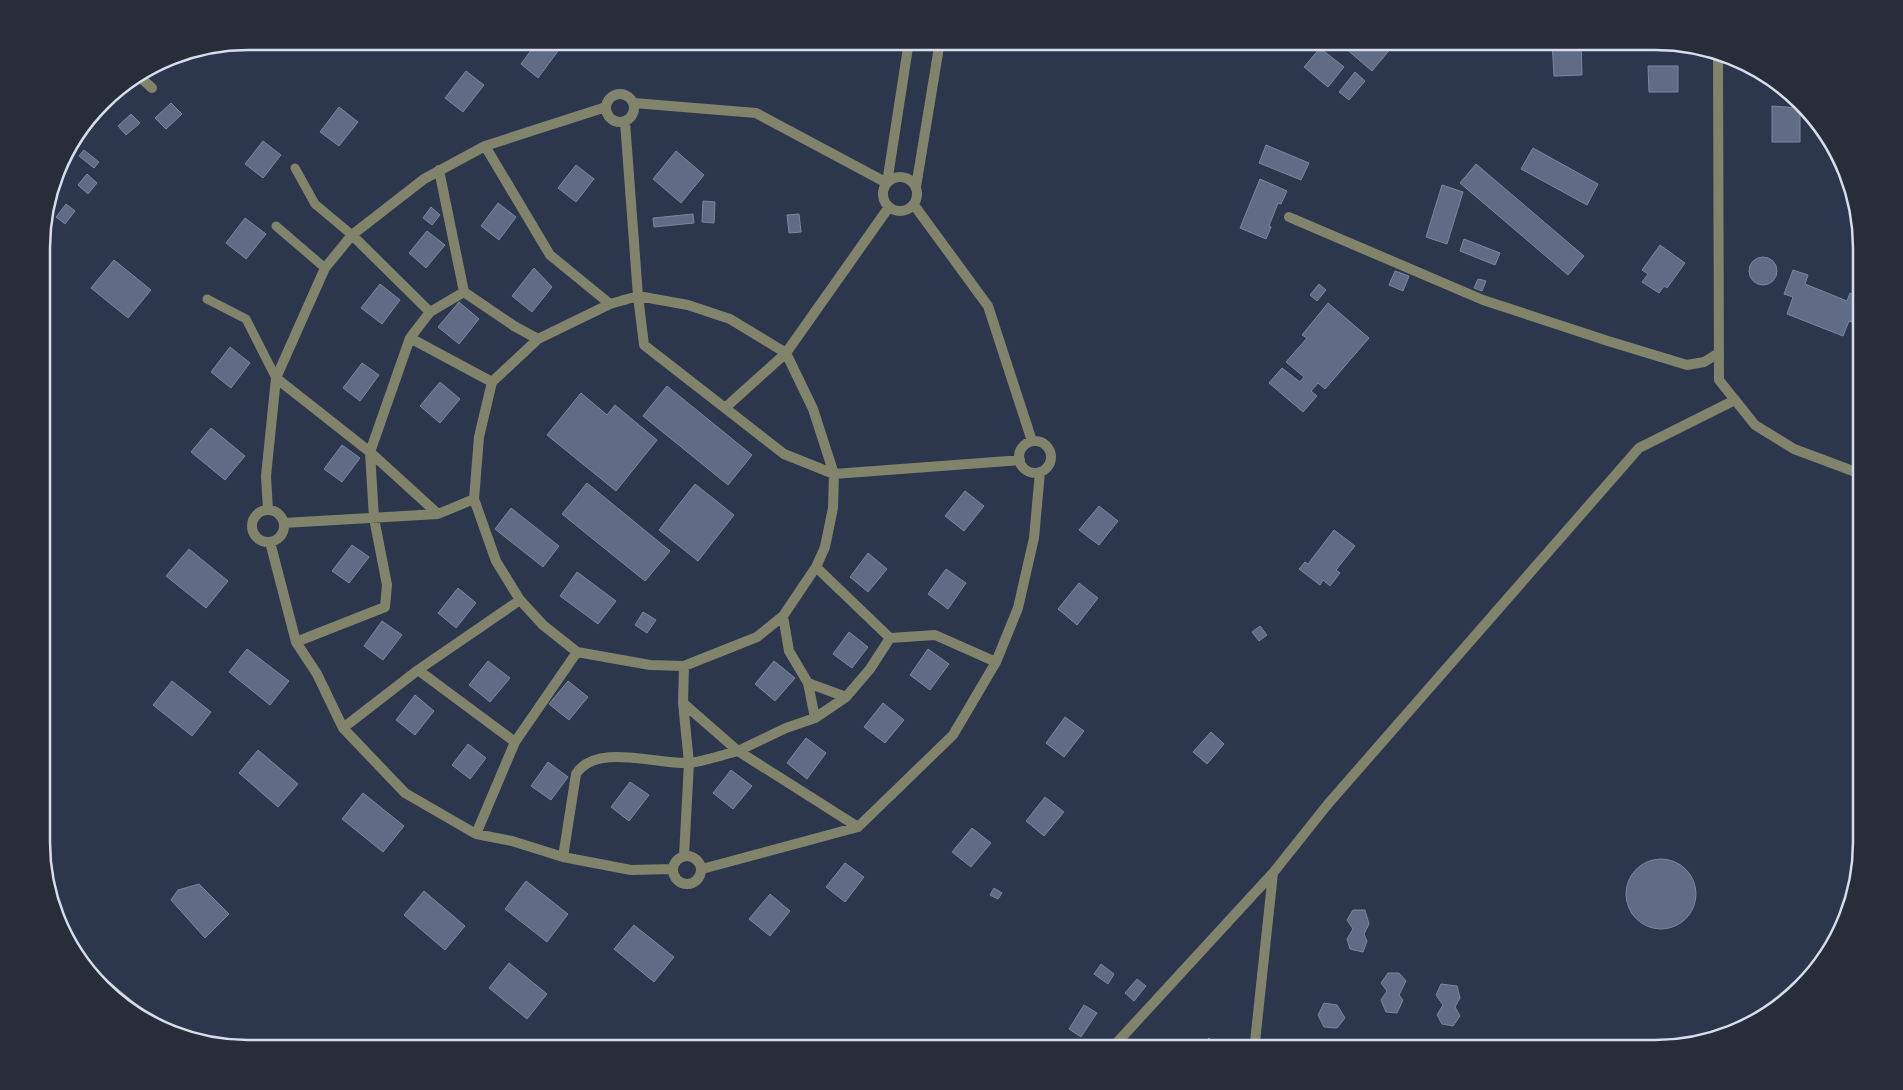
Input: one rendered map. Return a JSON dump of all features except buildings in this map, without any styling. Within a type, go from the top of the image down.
[{"type":"street","points":[[908,50],[887,183],[883,193],[888,207],[893,210],[904,211],[914,204],[917,193],[916,187],[939,50]]},
{"type":"street","points":[[1718,61],[1719,380],[1756,425],[1794,449],[1853,471]]},
{"type":"street","points":[[144,80],[152,88]]},
{"type":"street","points":[[634,103],[632,116],[625,122],[616,122],[608,116],[606,107],[610,98],[618,94],[627,96],[634,103],[756,113],[887,183]]},
{"type":"street","points":[[268,510],[266,476],[276,378],[325,268],[352,235],[424,179],[485,146],[606,107]]},
{"type":"street","points":[[625,122],[638,296],[644,345],[784,454],[834,474],[1020,460]]},
{"type":"street","points":[[485,146],[550,255],[610,304]]},
{"type":"street","points":[[439,170],[464,292],[514,326],[538,339]]},
{"type":"street","points":[[887,183],[891,179],[902,177],[916,187]]},
{"type":"street","points":[[914,204],[988,306],[1032,441]]},
{"type":"street","points":[[725,408],[786,353],[888,207]]},
{"type":"street","points":[[1290,217],[1483,300],[1608,341],[1687,365],[1704,362],[1719,353]]},
{"type":"street","points":[[352,235],[430,312]]},
{"type":"street","points":[[296,642],[385,607],[387,585],[374,518],[370,452],[410,338],[430,312],[464,292]]},
{"type":"street","points":[[638,296],[688,305],[730,319],[786,353],[813,409],[834,474],[833,508],[825,547],[816,567],[782,616],[756,637],[684,666],[650,666],[577,652],[543,626],[520,600],[496,561],[474,499],[479,437],[492,382],[538,339],[610,304],[638,296]]},
{"type":"street","points":[[410,338],[492,382]]},
{"type":"street","points":[[276,378],[370,452],[438,514]]},
{"type":"street","points":[[1119,1040],[1273,873],[1328,804],[1639,448],[1735,400]]},
{"type":"street","points":[[1032,441],[1047,446],[1051,456],[1048,466],[1040,472],[1029,471],[1022,465],[1020,460],[1019,455],[1024,446],[1032,441]]},
{"type":"street","points":[[702,869],[858,827],[953,735],[996,662],[1018,608],[1032,547],[1040,472]]},
{"type":"street","points":[[284,522],[438,514],[474,499]]},
{"type":"street","points":[[268,510],[278,514],[284,522],[280,538],[270,542],[261,541],[256,538],[252,528],[254,518],[262,511],[268,510]]},
{"type":"street","points":[[270,542],[296,642],[317,674],[343,728],[405,793],[476,834],[512,841],[564,857],[631,870],[672,869]]},
{"type":"street","points":[[816,567],[890,638],[935,635],[996,662]]},
{"type":"street","points":[[343,728],[418,670],[520,600]]},
{"type":"street","points":[[782,616],[789,651],[808,683],[815,718]]},
{"type":"street","points":[[564,857],[576,774],[581,765],[591,760],[623,757],[689,763],[738,751],[786,728],[815,718],[846,696],[870,669],[890,638]]},
{"type":"street","points":[[476,834],[515,742],[577,652]]},
{"type":"street","points":[[684,666],[683,703],[689,763],[684,856]]},
{"type":"street","points":[[418,670],[515,742]]},
{"type":"street","points":[[808,683],[846,696]]},
{"type":"street","points":[[683,703],[738,751],[858,827]]},
{"type":"street","points":[[689,856],[698,860],[702,869],[696,881],[688,885],[679,882],[672,869],[676,860],[689,856]]},
{"type":"street","points":[[1255,1040],[1273,873]]},
{"type":"lane","points":[[295,168],[315,204],[352,235]]},
{"type":"lane","points":[[276,226],[325,268]]},
{"type":"lane","points":[[207,300],[246,319],[276,378]]}]
